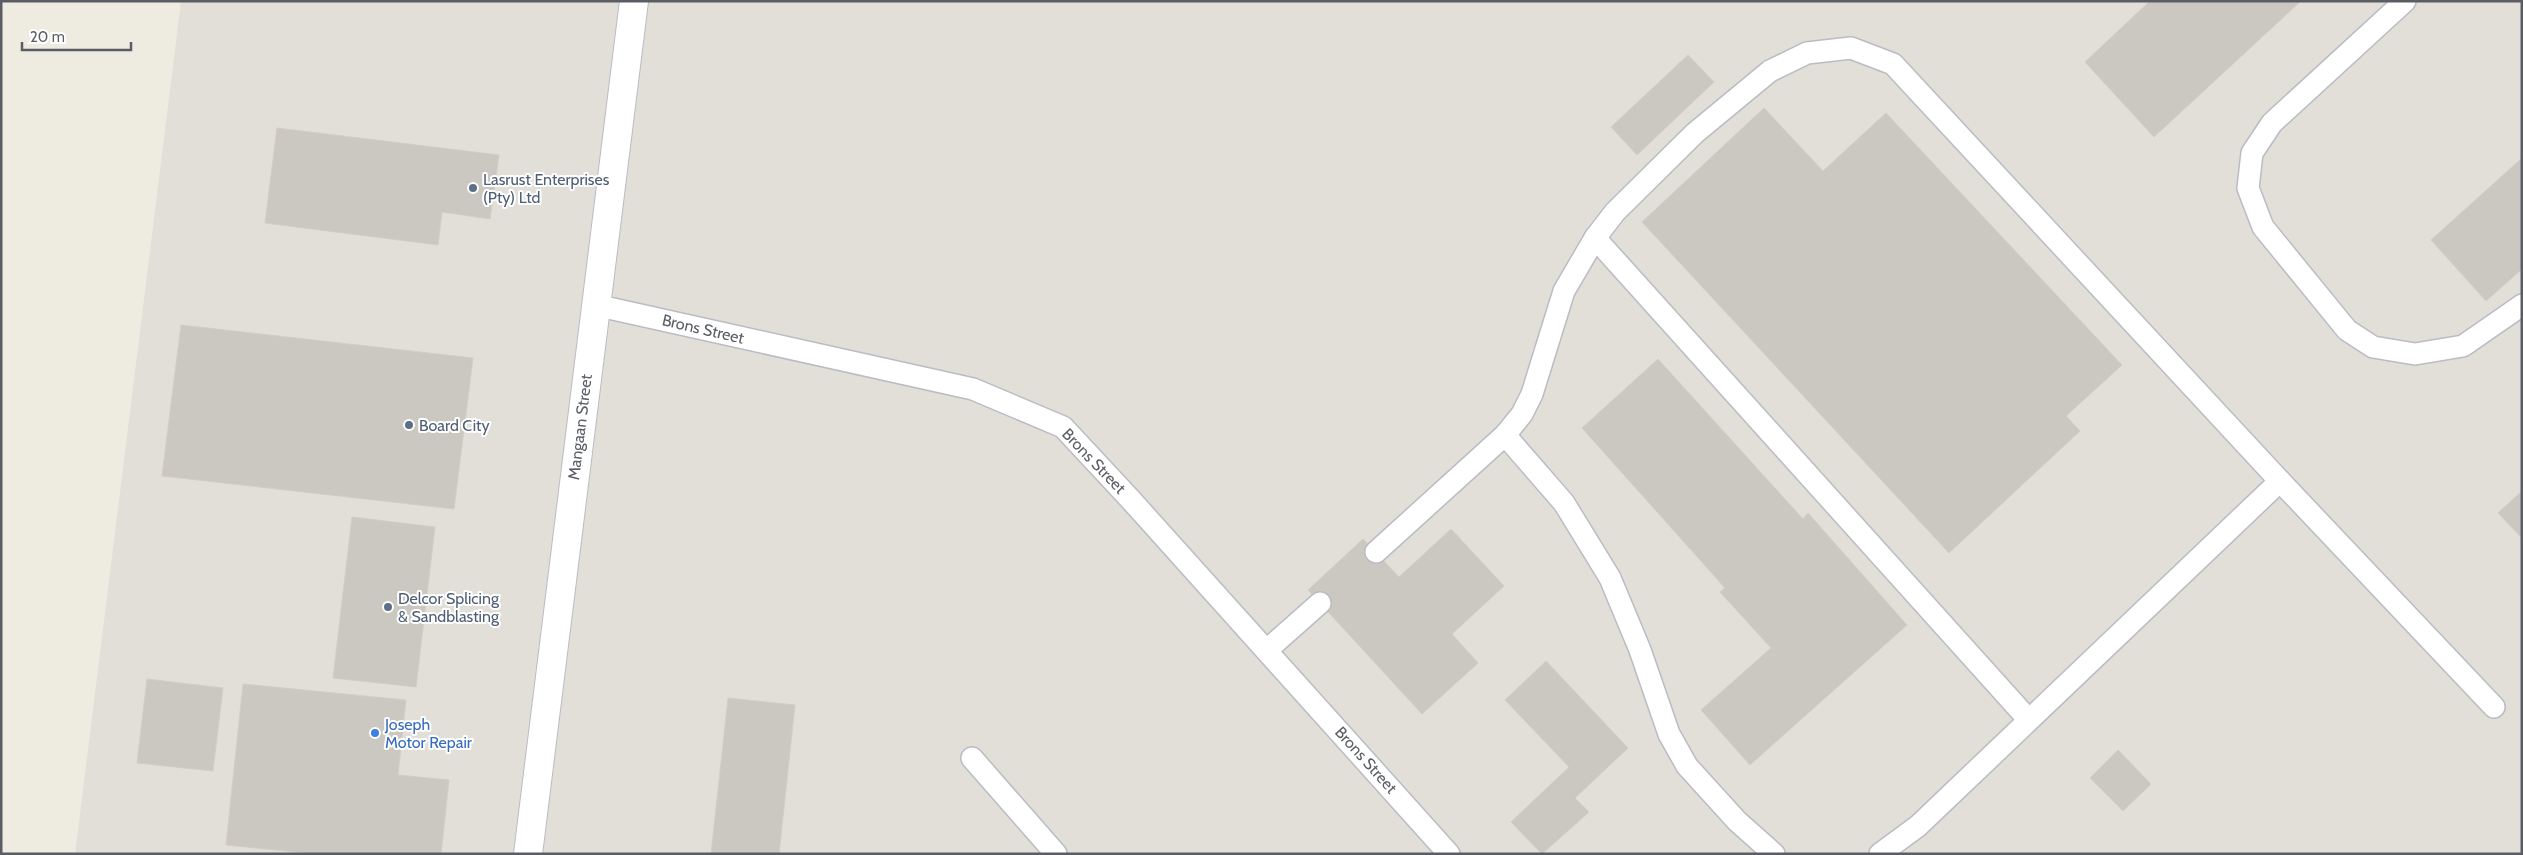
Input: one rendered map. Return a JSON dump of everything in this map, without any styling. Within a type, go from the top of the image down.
[{"type":"street","name":"Mangaan Street","points":[[528,854],[634,1]]},
{"type":"lane","points":[[2405,1],[2272,123],[2252,153],[2248,188],[2251,196],[2263,227],[2347,330],[2374,347],[2415,354],[2463,346],[2522,305]]},
{"type":"lane","points":[[1376,552],[1505,435],[1522,414],[1532,394],[1564,291],[1595,238],[1615,212],[1695,133],[1770,72],[1807,53],[1850,48],[1892,64],[2280,481],[2494,707]]},
{"type":"lane","points":[[1595,238],[2028,719]]},
{"type":"lane","name":"Brons Street","points":[[595,305],[973,389],[1063,427],[1267,650],[1449,854]]},
{"type":"lane","points":[[1505,435],[1564,503],[1610,578],[1640,650],[1670,734],[1687,766],[1737,821],[1774,854]]},
{"type":"lane","points":[[1880,854],[1918,826],[2028,719],[2280,481]]},
{"type":"lane","points":[[1267,650],[1320,603]]},
{"type":"lane","points":[[972,758],[1056,854]]},
{"type":"shaded area","points":[[181,1],[2522,1],[2522,854],[75,854]]},
{"type":"building","points":[[2150,1],[2301,1],[2154,137],[2085,62]]},
{"type":"building","points":[[1688,55],[1714,82],[1637,155],[1611,127]]},
{"type":"building","points":[[1764,108],[1823,171],[1886,113],[2122,365],[2066,416],[2080,431],[1949,553],[1642,222]]},
{"type":"building","points":[[277,128],[499,155],[490,219],[442,212],[438,245],[265,223]]},
{"type":"building","points":[[2522,158],[2522,269],[2486,301],[2431,240]]},
{"type":"building","points":[[181,325],[473,358],[454,509],[162,476]]},
{"type":"building","points":[[1658,359],[1803,519],[1808,513],[1907,625],[1750,765],[1701,710],[1771,648],[1720,592],[1725,588],[1582,428]]},
{"type":"building","points":[[2522,491],[2522,538],[2498,513]]},
{"type":"building","points":[[352,517],[435,527],[416,687],[333,678]]},
{"type":"building","points":[[1451,529],[1504,586],[1452,634],[1478,663],[1422,714],[1308,590],[1363,539],[1399,577]]},
{"type":"building","points":[[1546,661],[1628,748],[1575,798],[1589,812],[1542,854],[1511,822],[1569,767],[1505,700]]},
{"type":"building","points":[[147,679],[223,688],[213,771],[137,763]]},
{"type":"building","points":[[243,684],[406,700],[398,775],[449,780],[441,854],[315,854],[226,845]]},
{"type":"building","points":[[728,698],[795,705],[779,854],[711,854]]},
{"type":"building","points":[[2118,750],[2151,784],[2123,811],[2090,778]]},
{"type":"place","name":"Lasrust Enterprises (Pty) Ltd","points":[[473,188]]},
{"type":"place","name":"Board City","points":[[409,425]]},
{"type":"place","name":"Delcor Splicing & Sandblasting","points":[[388,607]]},
{"type":"place","name":"Joseph Motor Repair","points":[[375,733]]}]
